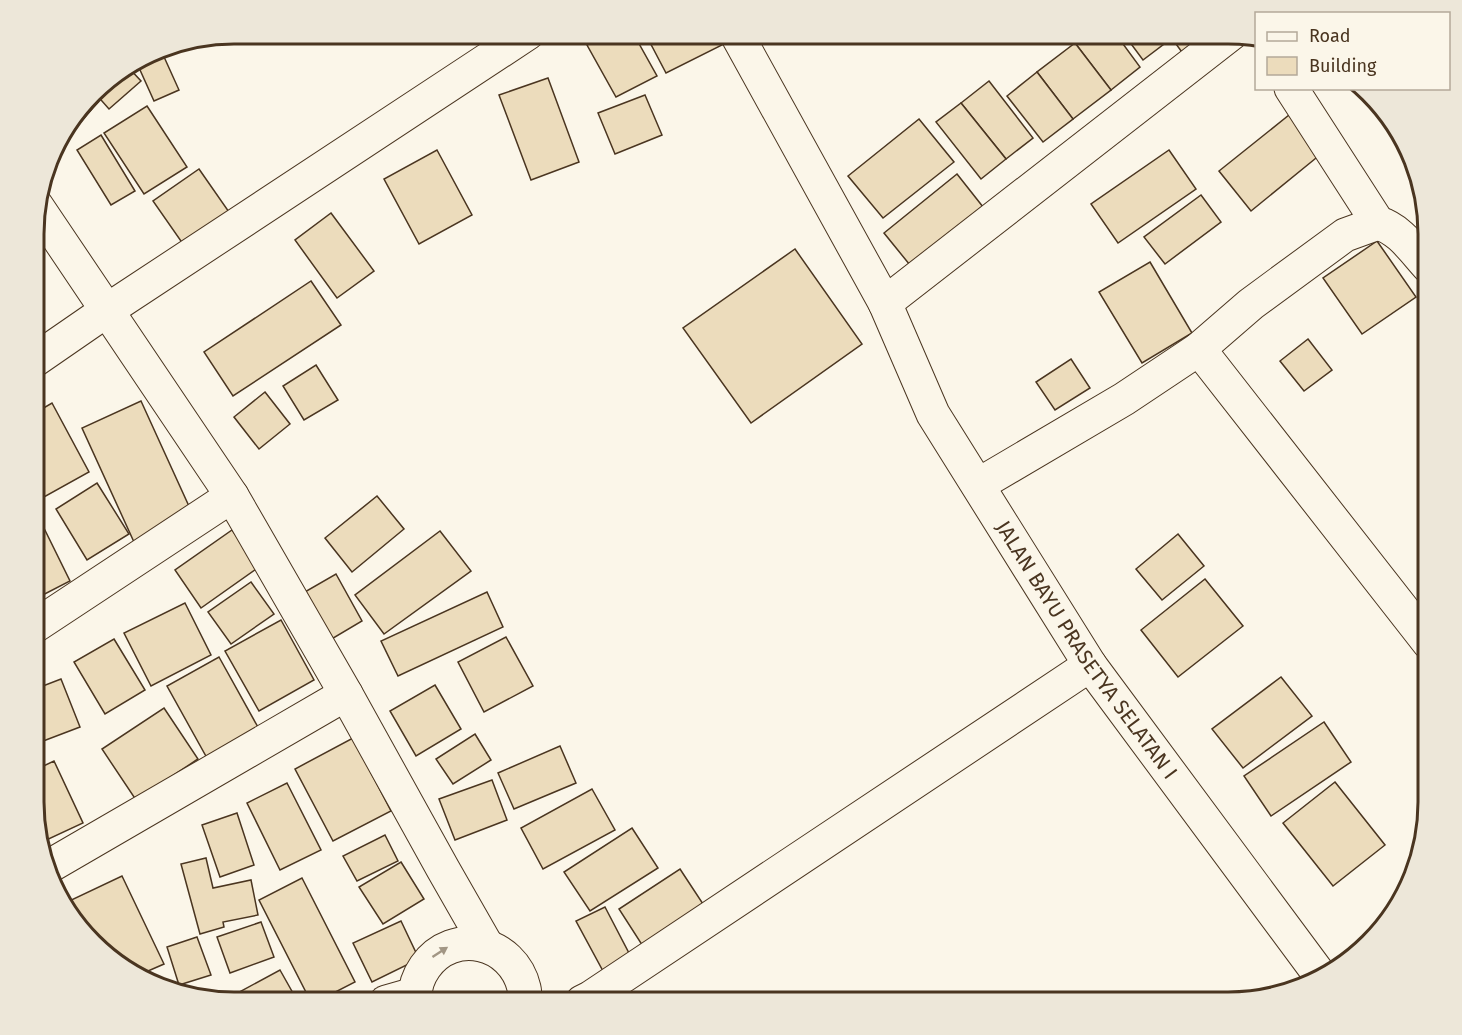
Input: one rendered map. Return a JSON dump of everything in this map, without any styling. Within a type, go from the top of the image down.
[{"type":"street","points":[[44,354],[511,44]]},
{"type":"street","name":"JALAN BAYU PRASETYA SELATAN I","points":[[742,44],[885,303],[933,414],[1090,665],[1316,970]]},
{"type":"street","points":[[885,303],[1218,44]]},
{"type":"street","points":[[1292,90],[1378,223]]},
{"type":"street","points":[[45,218],[232,496],[487,946]]},
{"type":"street","points":[[978,485],[1124,399],[1199,349],[1251,304],[1345,235],[1378,223],[1388,225],[1418,255]]},
{"type":"street","points":[[1199,349],[1418,629]]},
{"type":"street","points":[[44,620],[232,496]]},
{"type":"street","points":[[600,991],[1090,665]]},
{"type":"street","points":[[54,863],[346,694]]},
{"type":"street","points":[[410,991],[431,957],[448,947],[468,943],[487,946],[505,955],[517,970],[525,991]]},
{"type":"building","points":[[639,44],[657,76],[616,97],[587,45]]},
{"type":"building","points":[[651,44],[724,44],[666,73]]},
{"type":"building","points":[[1076,44],[1123,44],[1140,67],[1111,90]]},
{"type":"building","points":[[1076,44],[1111,90],[1073,119],[1037,72]]},
{"type":"building","points":[[1131,44],[1164,44],[1143,60]]},
{"type":"building","points":[[1176,44],[1198,44],[1184,55]]},
{"type":"building","points":[[164,57],[179,90],[154,101],[139,68]]},
{"type":"building","points":[[133,72],[141,81],[109,109],[100,99]]},
{"type":"building","points":[[1037,72],[1073,119],[1043,142],[1007,96]]},
{"type":"building","points":[[548,78],[579,162],[531,180],[499,95]]},
{"type":"building","points":[[989,81],[1033,138],[1006,159],[961,103]]},
{"type":"building","points":[[645,95],[662,135],[615,154],[598,113]]},
{"type":"building","points":[[98,102],[78,125],[91,108]]},
{"type":"building","points":[[961,103],[1006,159],[981,179],[936,122]]},
{"type":"building","points":[[147,106],[187,167],[144,194],[104,133]]},
{"type":"building","points":[[1289,115],[1321,154],[1251,211],[1219,171]]},
{"type":"building","points":[[919,119],[954,162],[883,218],[848,176]]},
{"type":"building","points":[[101,135],[135,191],[111,205],[77,150]]},
{"type":"building","points":[[437,150],[472,215],[419,244],[384,179]]},
{"type":"building","points":[[1169,150],[1196,189],[1118,243],[1091,204]]},
{"type":"building","points":[[199,169],[229,212],[183,244],[153,201]]},
{"type":"building","points":[[957,174],[987,212],[914,270],[884,233]]},
{"type":"building","points":[[1201,195],[1221,222],[1165,264],[1144,237]]},
{"type":"building","points":[[331,213],[374,271],[337,298],[295,240]]},
{"type":"building","points":[[1377,241],[1416,297],[1362,334],[1323,278]]},
{"type":"building","points":[[795,249],[862,344],[751,423],[683,328]]},
{"type":"building","points":[[1150,262],[1192,333],[1142,363],[1099,292]]},
{"type":"building","points":[[311,281],[341,325],[233,396],[204,352]]},
{"type":"building","points":[[1308,339],[1332,370],[1304,391],[1280,361]]},
{"type":"building","points":[[1071,359],[1090,388],[1055,410],[1036,382]]},
{"type":"building","points":[[316,365],[338,400],[304,420],[283,386]]},
{"type":"building","points":[[265,392],[290,424],[259,449],[234,417]]},
{"type":"building","points":[[141,401],[193,515],[134,542],[82,428]]},
{"type":"building","points":[[52,403],[89,472],[44,497],[44,408]]},
{"type":"building","points":[[97,483],[129,534],[87,560],[56,509]]},
{"type":"building","points":[[377,496],[404,529],[352,572],[325,538]]},
{"type":"building","points":[[44,528],[70,581],[44,594]]},
{"type":"building","points":[[232,530],[259,567],[201,608],[175,570]]},
{"type":"building","points":[[440,531],[471,571],[384,634],[355,595]]},
{"type":"building","points":[[1178,534],[1204,566],[1162,600],[1136,569]]},
{"type":"building","points":[[336,574],[362,621],[330,640],[303,593]]},
{"type":"building","points":[[1205,579],[1243,626],[1178,677],[1141,630]]},
{"type":"building","points":[[251,582],[274,614],[231,644],[208,612]]},
{"type":"building","points":[[487,592],[503,627],[398,676],[381,641]]},
{"type":"building","points":[[185,603],[211,655],[151,686],[124,633]]},
{"type":"building","points":[[281,620],[314,680],[259,711],[225,651]]},
{"type":"building","points":[[506,637],[533,686],[484,712],[458,662]]},
{"type":"building","points":[[114,639],[145,690],[105,714],[74,662]]},
{"type":"building","points":[[219,657],[259,729],[207,758],[167,686]]},
{"type":"building","points":[[1281,677],[1312,716],[1243,768],[1212,729]]},
{"type":"building","points":[[61,679],[80,727],[44,741],[44,686]]},
{"type":"building","points":[[435,685],[461,729],[416,756],[390,711]]},
{"type":"building","points":[[164,708],[198,759],[136,800],[102,749]]},
{"type":"building","points":[[1324,722],[1351,762],[1271,816],[1244,776]]},
{"type":"building","points":[[475,734],[491,760],[453,784],[436,759]]},
{"type":"building","points":[[353,738],[391,811],[333,841],[295,769]]},
{"type":"building","points":[[560,746],[576,783],[514,809],[498,773]]},
{"type":"building","points":[[54,761],[83,823],[47,840],[44,814],[44,766]]},
{"type":"building","points":[[492,780],[507,820],[455,840],[439,799]]},
{"type":"building","points":[[1335,782],[1385,845],[1333,886],[1283,823]]},
{"type":"building","points":[[287,783],[321,850],[280,870],[247,803]]},
{"type":"building","points":[[592,789],[615,830],[543,869],[521,828]]},
{"type":"building","points":[[237,813],[254,865],[220,877],[202,825]]},
{"type":"building","points":[[632,828],[658,868],[590,911],[564,872]]},
{"type":"building","points":[[385,835],[398,861],[357,881],[343,856]]},
{"type":"building","points":[[206,858],[213,888],[251,880],[258,915],[223,922],[224,927],[200,934],[181,864]]},
{"type":"building","points":[[401,862],[424,899],[383,924],[359,887]]},
{"type":"building","points":[[680,869],[707,910],[646,951],[619,909]]},
{"type":"building","points":[[122,876],[164,964],[148,971],[128,960],[91,927],[71,900]]},
{"type":"building","points":[[302,878],[355,982],[337,991],[305,991],[259,900]]},
{"type":"building","points":[[605,907],[631,957],[603,971],[576,921]]},
{"type":"building","points":[[401,921],[419,959],[372,982],[353,943]]},
{"type":"building","points":[[261,922],[274,957],[230,973],[217,937]]},
{"type":"building","points":[[197,937],[211,975],[182,984],[178,983],[167,947]]},
{"type":"building","points":[[280,970],[292,991],[241,991]]}]
